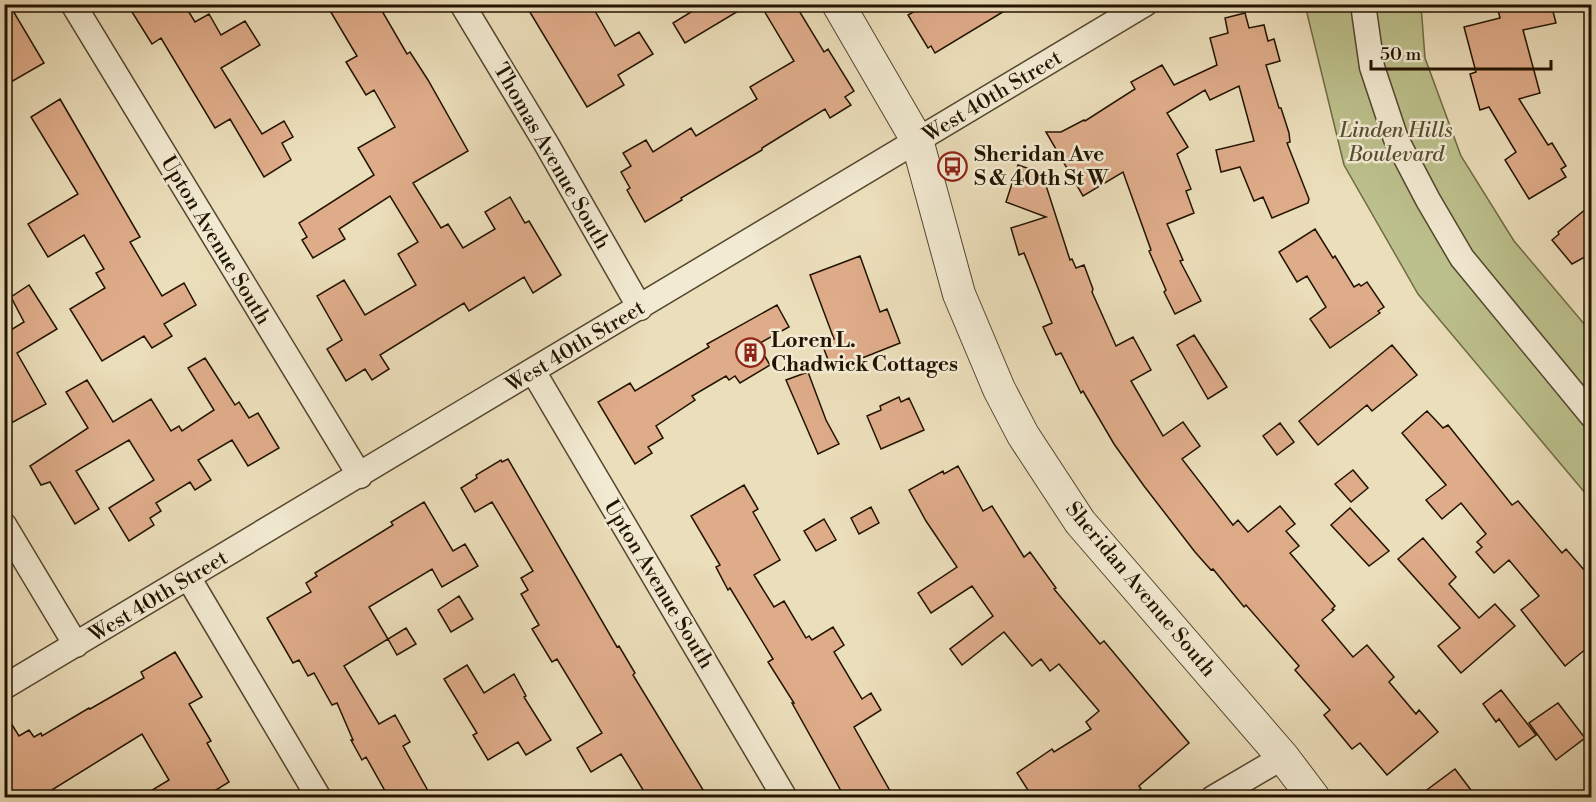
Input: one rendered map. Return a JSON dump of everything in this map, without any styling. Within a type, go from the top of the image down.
[{"type":"street","name":"Upton Avenue South","points":[[73,4],[360,476]]},
{"type":"street","name":"Thomas Avenue South","points":[[462,4],[547,145],[640,308]]},
{"type":"street","name":"Sheridan Avenue South","points":[[838,4],[917,140],[959,294],[999,389],[1023,435],[1080,522],[1283,757],[1314,798]]},
{"type":"street","name":"West 40th Street","points":[[4,687],[360,476],[1145,4]]},
{"type":"street","points":[[1363,4],[1372,67],[1396,139],[1428,200],[1462,258],[1592,416]]},
{"type":"street","name":"Upton Avenue South","points":[[532,371],[785,798]]},
{"type":"street","points":[[4,525],[76,645]]},
{"type":"street","points":[[188,577],[319,798]]},
{"type":"street","points":[[1213,798],[1283,757]]},
{"type":"green space","name":"Linden Hills Boulevard","points":[[1305,5],[1421,5],[1425,58],[1461,156],[1514,241],[1591,332],[1591,500],[1418,294],[1344,165]]},
{"type":"building","points":[[4,4],[9,4],[44,63],[4,86]]},
{"type":"building","points":[[127,4],[184,4],[195,22],[209,14],[221,35],[245,21],[260,45],[221,68],[262,134],[284,121],[293,137],[282,143],[291,160],[264,177],[230,119],[215,128],[161,38],[152,44]]},
{"type":"building","points":[[326,4],[378,4],[407,54],[410,52],[428,80],[468,151],[413,183],[441,228],[448,224],[463,248],[495,229],[485,212],[510,197],[525,223],[529,221],[561,275],[533,293],[524,277],[469,311],[464,303],[380,355],[389,369],[372,380],[365,369],[346,381],[327,349],[342,340],[317,296],[344,280],[365,315],[416,285],[398,254],[418,242],[390,196],[339,229],[345,239],[313,258],[302,240],[307,237],[299,223],[374,175],[358,148],[395,127],[374,90],[366,95],[346,62],[357,56]]},
{"type":"building","points":[[525,4],[591,4],[615,46],[639,32],[653,54],[618,75],[624,85],[587,107]]},
{"type":"building","points":[[704,4],[750,4],[685,43],[673,23]]},
{"type":"building","points":[[760,4],[795,4],[824,52],[828,49],[854,91],[845,97],[851,105],[830,118],[825,109],[645,222],[627,190],[630,188],[621,172],[631,166],[623,153],[646,140],[653,152],[691,128],[696,136],[757,99],[750,87],[794,61]]},
{"type":"building","points":[[927,4],[1016,4],[935,53],[931,46],[928,48],[908,15]]},
{"type":"building","points":[[1518,4],[1551,4],[1556,23],[1523,30],[1540,93],[1519,99],[1548,145],[1552,143],[1566,166],[1561,169],[1566,177],[1529,199],[1505,160],[1516,152],[1489,107],[1480,110],[1470,74],[1476,72],[1464,27],[1500,18],[1498,10]]},
{"type":"building","points":[[1245,13],[1249,28],[1264,25],[1268,41],[1274,39],[1280,61],[1266,65],[1289,133],[1290,142],[1287,143],[1309,199],[1308,203],[1272,218],[1263,197],[1254,201],[1240,167],[1221,172],[1216,150],[1254,141],[1239,86],[1210,100],[1205,90],[1167,113],[1188,147],[1177,154],[1191,189],[1186,191],[1194,213],[1167,224],[1183,260],[1180,261],[1201,301],[1175,314],[1164,292],[1166,290],[1149,251],[1151,250],[1123,172],[1083,196],[1046,132],[1061,132],[1085,121],[1135,89],[1131,82],[1162,65],[1174,85],[1217,65],[1210,38],[1228,33],[1225,18]]},
{"type":"building","points":[[60,99],[140,237],[130,242],[162,296],[184,283],[196,305],[164,324],[172,336],[152,348],[144,336],[102,361],[70,309],[105,288],[96,273],[104,269],[84,235],[48,257],[28,224],[78,194],[31,117]]},
{"type":"building","points":[[1018,165],[1042,173],[1070,260],[1072,259],[1076,268],[1084,265],[1093,289],[1092,292],[1116,346],[1133,337],[1151,370],[1131,381],[1163,436],[1183,422],[1200,446],[1182,459],[1233,525],[1238,520],[1248,532],[1280,506],[1295,524],[1286,531],[1299,546],[1290,553],[1335,606],[1332,609],[1334,610],[1322,620],[1353,657],[1367,645],[1394,677],[1389,682],[1416,714],[1419,710],[1438,732],[1387,775],[1360,743],[1352,749],[1324,715],[1330,710],[1295,670],[1299,666],[1246,605],[1244,607],[1213,569],[1211,570],[1195,552],[1114,444],[1083,391],[1081,393],[1061,353],[1056,355],[1043,327],[1052,323],[1024,253],[1019,255],[1011,228],[1046,217],[1006,202]]},
{"type":"building","points":[[1592,204],[1592,253],[1572,264],[1552,240],[1559,234],[1558,232]]},
{"type":"building","points":[[1315,229],[1354,287],[1367,282],[1384,307],[1378,311],[1380,313],[1330,348],[1310,319],[1326,307],[1307,276],[1297,282],[1279,252]]},
{"type":"building","points":[[860,256],[880,312],[887,309],[900,343],[832,370],[822,344],[834,339],[810,275]]},
{"type":"building","points":[[29,285],[57,329],[17,353],[46,404],[4,427],[4,330],[6,333],[24,322],[11,297]]},
{"type":"building","points":[[777,305],[789,327],[760,343],[762,347],[760,348],[770,365],[740,383],[735,376],[729,380],[726,376],[692,396],[695,400],[656,426],[663,438],[648,447],[652,453],[635,464],[598,402],[630,383],[635,391],[709,347],[707,344]]},
{"type":"building","points":[[1194,335],[1227,387],[1208,399],[1177,345]]},
{"type":"building","points":[[1392,345],[1417,375],[1372,411],[1367,405],[1318,445],[1299,421]]},
{"type":"building","points":[[205,358],[235,405],[239,402],[249,418],[258,413],[279,448],[248,466],[232,440],[198,460],[211,480],[195,490],[190,482],[156,503],[161,511],[150,518],[154,525],[129,541],[109,508],[154,480],[129,440],[76,471],[99,509],[75,524],[50,482],[41,485],[30,466],[88,428],[66,392],[87,380],[113,422],[151,399],[171,431],[179,426],[182,431],[214,410],[188,368]]},
{"type":"building","points":[[808,372],[826,420],[839,444],[818,454],[786,380]]},
{"type":"building","points":[[899,397],[901,402],[909,398],[924,430],[881,449],[867,416],[881,410],[880,406]]},
{"type":"building","points":[[1427,411],[1443,428],[1448,425],[1512,505],[1518,501],[1562,553],[1566,549],[1592,579],[1592,644],[1565,666],[1521,610],[1539,596],[1509,560],[1494,573],[1476,552],[1482,547],[1477,542],[1486,534],[1461,503],[1442,519],[1426,500],[1446,485],[1402,433]]},
{"type":"building","points":[[1280,423],[1294,442],[1277,455],[1263,436]]},
{"type":"building","points":[[508,459],[617,647],[619,646],[635,673],[633,675],[708,798],[648,798],[621,754],[591,772],[577,748],[602,733],[557,659],[552,662],[532,629],[539,625],[521,594],[528,590],[521,578],[533,571],[492,502],[475,512],[461,488],[477,478],[476,475],[501,460],[502,462]]},
{"type":"building","points":[[958,466],[983,511],[992,506],[1024,557],[1030,552],[1056,588],[1054,589],[1100,644],[1104,641],[1189,743],[1139,786],[1141,789],[1130,798],[1033,798],[1017,773],[1052,749],[1054,752],[1091,729],[1086,722],[1099,711],[1059,664],[1050,671],[1041,659],[1032,666],[1004,632],[962,665],[950,649],[993,616],[972,586],[931,613],[918,593],[957,567],[926,521],[909,490],[943,471],[944,474]]},
{"type":"building","points":[[1353,470],[1368,488],[1351,502],[1335,484]]},
{"type":"building","points":[[744,485],[758,509],[753,512],[780,560],[754,575],[774,607],[784,601],[806,638],[809,636],[812,640],[833,627],[844,645],[834,652],[862,699],[871,693],[881,710],[854,727],[894,798],[845,798],[792,703],[794,703],[768,662],[773,659],[730,588],[728,590],[716,567],[720,565],[691,516]]},
{"type":"building","points":[[424,502],[453,551],[465,544],[478,566],[442,587],[432,569],[369,607],[388,639],[344,666],[379,724],[395,715],[410,742],[403,746],[432,798],[389,798],[366,757],[362,760],[351,740],[353,740],[337,703],[332,705],[314,673],[308,676],[299,660],[293,663],[267,618],[311,592],[306,583],[317,576],[315,573],[393,525],[391,522]]},
{"type":"building","points":[[871,507],[879,523],[859,534],[851,518]]},
{"type":"building","points":[[1350,508],[1389,551],[1369,566],[1331,525]]},
{"type":"building","points":[[824,519],[836,540],[816,551],[804,531]]},
{"type":"building","points":[[1423,538],[1456,577],[1449,584],[1479,618],[1495,604],[1515,626],[1461,673],[1438,646],[1460,628],[1398,559]]},
{"type":"building","points":[[459,596],[473,619],[451,632],[438,610]]},
{"type":"building","points":[[406,628],[416,644],[397,655],[388,639]]},
{"type":"building","points":[[175,652],[202,697],[189,704],[211,741],[207,743],[229,782],[203,798],[139,798],[169,780],[142,734],[39,798],[4,798],[4,712],[19,736],[29,730],[34,737],[41,733],[42,736],[144,678],[141,672]]},
{"type":"building","points":[[467,665],[484,693],[514,674],[526,696],[524,697],[551,740],[526,755],[518,742],[488,760],[473,735],[477,733],[444,679]]},
{"type":"building","points":[[1501,690],[1536,735],[1519,747],[1499,719],[1496,722],[1483,704]]},
{"type":"building","points":[[1558,703],[1585,738],[1556,760],[1529,723]]},
{"type":"building","points":[[1455,769],[1477,798],[1416,798]]},
{"type":"place","name":"Sheridan Ave S & 40th St W","points":[[953,166]]},
{"type":"place","name":"Loren L. Chadwick Cottages","points":[[750,352]]}]
